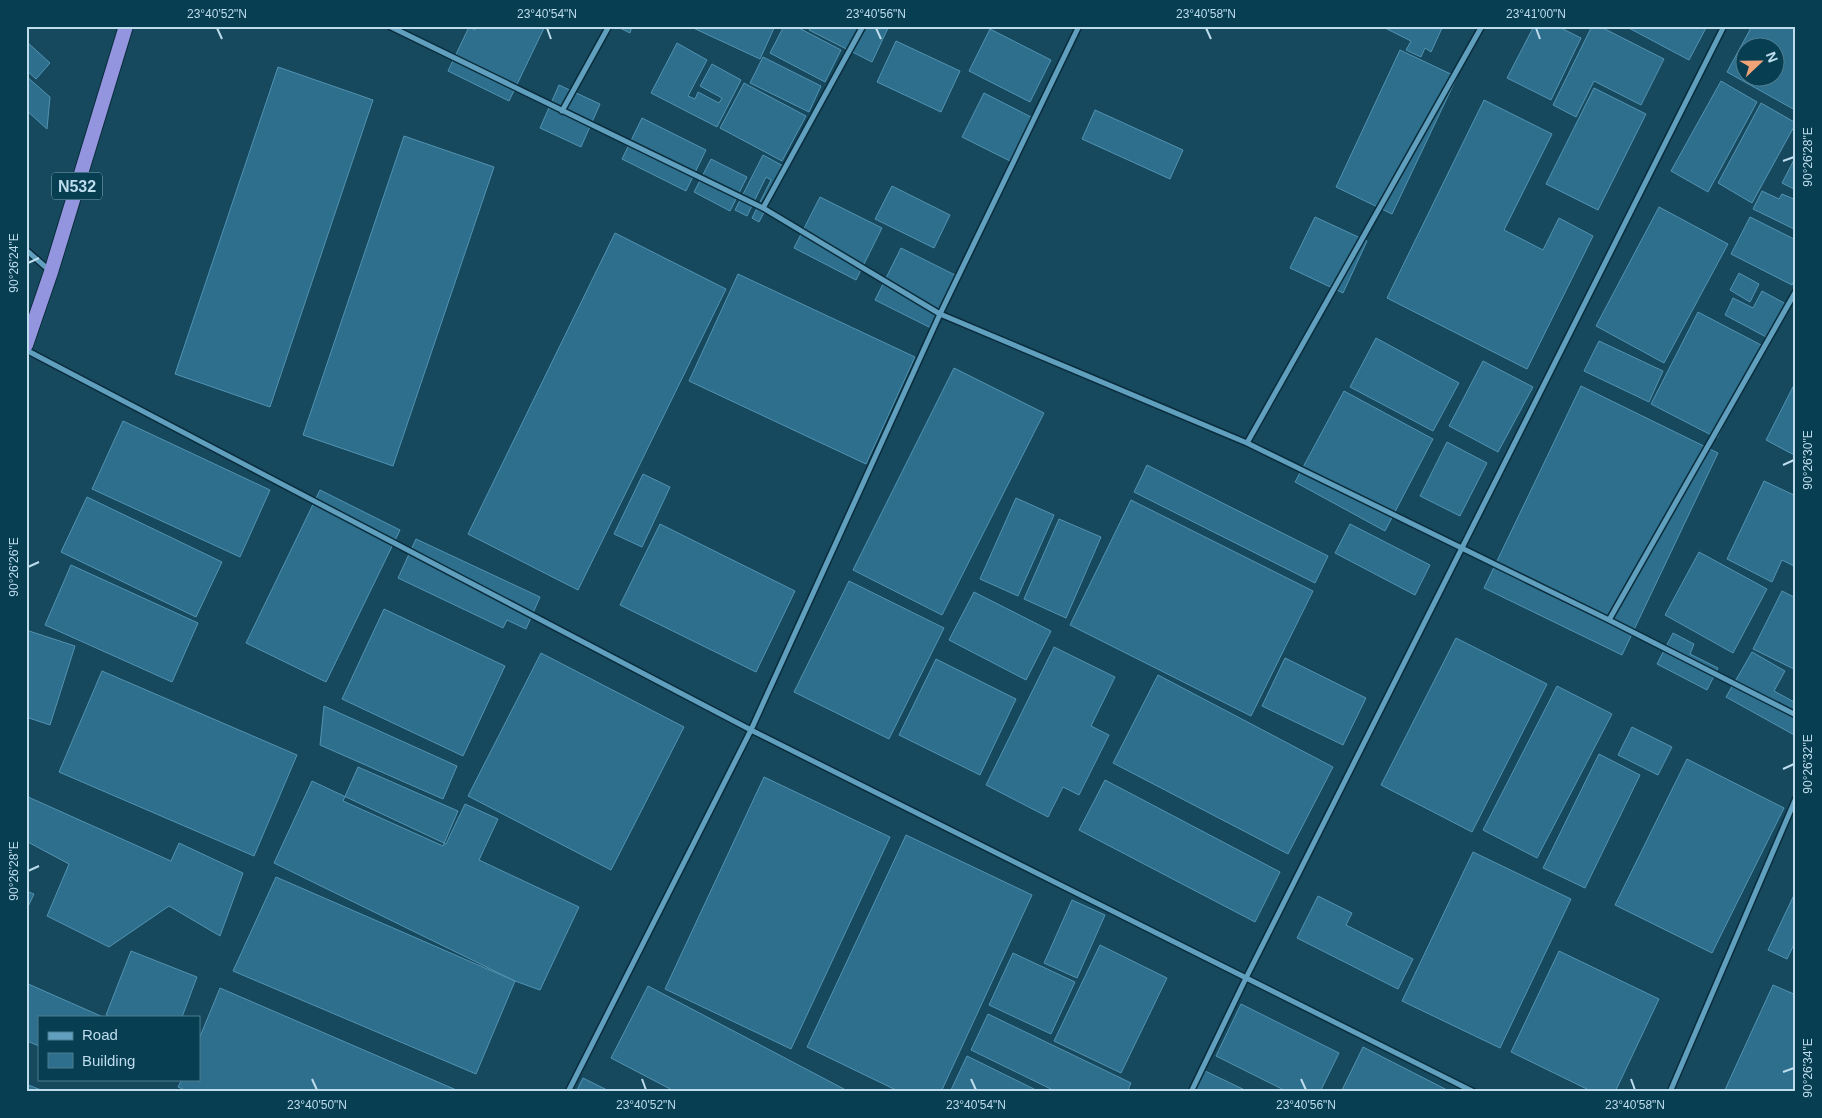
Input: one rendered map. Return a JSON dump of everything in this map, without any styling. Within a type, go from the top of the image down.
[{"type":"highway","name":"N532","points":[[26,345],[51,272],[126,26]]},
{"type":"street","points":[[389,26],[763,208],[940,314],[1247,443],[1609,620],[1796,715]]},
{"type":"street","points":[[562,111],[610,26]]},
{"type":"street","points":[[763,208],[863,26]]},
{"type":"street","points":[[568,1092],[751,730],[940,314],[1079,26]]},
{"type":"street","points":[[1247,443],[1482,26]]},
{"type":"street","points":[[1191,1092],[1246,978],[1724,26]]},
{"type":"street","points":[[26,250],[51,272]]},
{"type":"street","points":[[1609,620],[1796,291]]},
{"type":"street","points":[[26,350],[751,730],[1474,1092]]},
{"type":"street","points":[[1670,1092],[1796,798]]},
{"type":"building","points":[[477,26],[545,26],[509,101],[448,71],[469,27],[475,30]]},
{"type":"building","points":[[616,26],[632,26],[630,33]]},
{"type":"building","points":[[689,26],[775,26],[760,59]]},
{"type":"building","points":[[784,26],[795,26],[841,50],[825,82],[770,53]]},
{"type":"building","points":[[811,26],[889,26],[872,62],[809,30]]},
{"type":"building","points":[[1381,26],[1443,26],[1431,52],[1425,48],[1421,57],[1406,50],[1411,41]]},
{"type":"building","points":[[1534,26],[1557,26],[1581,38],[1551,100],[1507,78]]},
{"type":"building","points":[[1592,26],[1599,26],[1664,59],[1641,105],[1594,81],[1576,117],[1553,105]]},
{"type":"building","points":[[1625,26],[1707,26],[1689,60]]},
{"type":"building","points":[[1752,26],[1796,26],[1795,110],[1756,88],[1784,88],[1784,38],[1745,38]]},
{"type":"building","points":[[990,29],[1051,60],[1030,102],[969,71]]},
{"type":"building","points":[[26,41],[50,63],[36,79],[26,70]]},
{"type":"building","points":[[896,41],[960,71],[941,112],[877,82]]},
{"type":"building","points":[[677,43],[707,60],[688,96],[695,99],[698,92],[719,103],[722,98],[700,86],[712,64],[741,80],[717,127],[651,93]]},
{"type":"building","points":[[1400,50],[1457,77],[1392,214],[1336,187]]},
{"type":"building","points":[[763,57],[821,86],[809,112],[750,83]]},
{"type":"building","points":[[1734,59],[1734,76],[1727,72]]},
{"type":"building","points":[[278,67],[373,100],[270,407],[175,374]]},
{"type":"building","points":[[26,76],[50,97],[47,129],[26,110]]},
{"type":"building","points":[[1721,81],[1757,102],[1708,192],[1671,171]]},
{"type":"building","points":[[744,83],[806,116],[782,161],[720,128]]},
{"type":"building","points":[[559,85],[600,104],[581,147],[540,128]]},
{"type":"building","points":[[1594,88],[1646,114],[1598,210],[1546,184]]},
{"type":"building","points":[[984,93],[1031,117],[1010,161],[962,137]]},
{"type":"building","points":[[1484,100],[1552,134],[1504,230],[1543,250],[1559,218],[1593,236],[1527,369],[1387,298]]},
{"type":"building","points":[[1761,103],[1796,123],[1752,203],[1718,183]]},
{"type":"building","points":[[1095,110],[1183,150],[1170,179],[1082,139]]},
{"type":"building","points":[[642,118],[706,150],[686,191],[622,159]]},
{"type":"building","points":[[404,136],[494,167],[393,466],[303,435]]},
{"type":"building","points":[[763,155],[787,168],[759,222],[752,218],[771,180],[766,177],[747,216],[735,210]]},
{"type":"building","points":[[1796,156],[1796,190],[1782,183]]},
{"type":"building","points":[[711,159],[747,177],[730,211],[694,192]]},
{"type":"building","points":[[892,186],[950,215],[934,248],[875,219]]},
{"type":"building","points":[[1762,191],[1779,199],[1782,194],[1796,200],[1796,230],[1753,209]]},
{"type":"building","points":[[820,197],[882,228],[856,280],[794,248]]},
{"type":"building","points":[[1659,207],[1728,244],[1664,363],[1596,326]]},
{"type":"building","points":[[1315,217],[1367,241],[1343,293],[1290,268]]},
{"type":"building","points":[[1750,217],[1796,240],[1796,277],[1792,285],[1731,254]]},
{"type":"building","points":[[615,233],[726,289],[578,590],[468,534]]},
{"type":"building","points":[[901,248],[959,277],[933,329],[875,300]]},
{"type":"building","points":[[1739,273],[1759,284],[1750,302],[1730,290]]},
{"type":"building","points":[[738,274],[915,357],[866,464],[689,381]]},
{"type":"building","points":[[1762,291],[1786,304],[1768,338],[1725,315],[1733,298],[1753,308]]},
{"type":"building","points":[[1698,312],[1763,346],[1717,438],[1651,404]]},
{"type":"building","points":[[1376,338],[1459,383],[1433,431],[1350,387]]},
{"type":"building","points":[[1599,341],[1663,371],[1649,402],[1584,371]]},
{"type":"building","points":[[1483,361],[1533,387],[1498,452],[1449,426]]},
{"type":"building","points":[[954,368],[1044,413],[942,615],[853,570]]},
{"type":"building","points":[[1796,381],[1796,456],[1766,440]]},
{"type":"building","points":[[1581,386],[1718,453],[1622,655],[1484,588]]},
{"type":"building","points":[[1344,391],[1433,439],[1385,531],[1295,482]]},
{"type":"building","points":[[123,421],[270,490],[240,557],[92,489]]},
{"type":"building","points":[[1447,442],[1487,463],[1460,516],[1420,496]]},
{"type":"building","points":[[1147,465],[1328,556],[1315,583],[1134,492]]},
{"type":"building","points":[[643,474],[670,487],[642,547],[614,534]]},
{"type":"building","points":[[1764,481],[1796,496],[1796,567],[1782,560],[1772,582],[1727,559]]},
{"type":"building","points":[[320,490],[400,530],[326,682],[246,643]]},
{"type":"building","points":[[87,497],[222,562],[196,617],[61,552]]},
{"type":"building","points":[[1016,498],[1054,515],[1018,596],[980,579]]},
{"type":"building","points":[[1131,500],[1313,591],[1251,716],[1070,625]]},
{"type":"building","points":[[1059,519],[1101,537],[1066,618],[1024,599]]},
{"type":"building","points":[[660,524],[795,591],[756,672],[620,605]]},
{"type":"building","points":[[1350,524],[1430,565],[1415,595],[1335,553]]},
{"type":"building","points":[[416,539],[540,597],[526,629],[507,620],[503,628],[398,578]]},
{"type":"building","points":[[1699,552],[1767,589],[1733,653],[1665,615]]},
{"type":"building","points":[[71,565],[198,623],[172,682],[45,625]]},
{"type":"building","points":[[849,581],[944,628],[889,739],[794,692]]},
{"type":"building","points":[[1782,591],[1796,598],[1796,670],[1753,649]]},
{"type":"building","points":[[974,592],[1051,631],[1026,680],[949,640]]},
{"type":"building","points":[[384,609],[505,666],[463,756],[342,699]]},
{"type":"building","points":[[26,630],[75,646],[50,725],[26,717]]},
{"type":"building","points":[[1673,633],[1694,644],[1690,654],[1718,668],[1707,690],[1657,664]]},
{"type":"building","points":[[1456,638],[1547,684],[1472,832],[1381,785]]},
{"type":"building","points":[[1054,647],[1115,677],[1091,726],[1109,735],[1079,795],[1063,787],[1048,817],[986,785]]},
{"type":"building","points":[[1752,652],[1785,671],[1774,691],[1796,703],[1796,736],[1726,697]]},
{"type":"building","points":[[541,653],[684,727],[611,870],[468,796]]},
{"type":"building","points":[[1285,658],[1366,698],[1343,745],[1262,706]]},
{"type":"building","points":[[936,659],[1016,699],[980,775],[899,735]]},
{"type":"building","points":[[102,671],[297,755],[254,856],[59,772]]},
{"type":"building","points":[[1158,675],[1333,767],[1288,854],[1113,763]]},
{"type":"building","points":[[1557,686],[1612,714],[1537,858],[1483,830]]},
{"type":"building","points":[[324,706],[457,766],[443,799],[320,745]]},
{"type":"building","points":[[1632,727],[1672,747],[1658,775],[1618,755]]},
{"type":"building","points":[[1599,754],[1640,775],[1585,888],[1543,868]]},
{"type":"building","points":[[1687,759],[1784,808],[1712,953],[1615,905]]},
{"type":"building","points":[[358,767],[458,811],[443,846],[343,801]]},
{"type":"building","points":[[764,777],[890,837],[791,1049],[665,989]]},
{"type":"building","points":[[1105,780],[1280,872],[1255,922],[1079,830]]},
{"type":"building","points":[[312,781],[446,844],[465,804],[498,819],[479,860],[579,907],[540,990],[515,981],[274,863]]},
{"type":"building","points":[[26,796],[171,861],[179,843],[243,873],[220,936],[169,906],[109,947],[47,916],[69,864],[26,841]]},
{"type":"building","points":[[906,835],[1032,895],[941,1092],[900,1092],[807,1047]]},
{"type":"building","points":[[1473,852],[1571,899],[1500,1048],[1402,1001]]},
{"type":"building","points":[[276,877],[515,981],[476,1074],[233,971]]},
{"type":"building","points":[[26,891],[34,894],[26,911]]},
{"type":"building","points":[[1794,895],[1796,896],[1796,940],[1787,959],[1768,950]]},
{"type":"building","points":[[1318,896],[1352,913],[1346,925],[1413,959],[1398,989],[1297,938]]},
{"type":"building","points":[[1072,900],[1105,915],[1077,978],[1044,963]]},
{"type":"building","points":[[1100,945],[1167,978],[1121,1073],[1054,1041]]},
{"type":"building","points":[[131,951],[197,977],[182,1016],[106,1015]]},
{"type":"building","points":[[1559,951],[1659,999],[1615,1092],[1593,1092],[1511,1052]]},
{"type":"building","points":[[1013,953],[1075,982],[1051,1034],[989,1005]]},
{"type":"building","points":[[26,983],[101,1016],[38,1016],[38,1046],[27,1041],[26,1043]]},
{"type":"building","points":[[1773,985],[1796,995],[1796,1092],[1724,1092]]},
{"type":"building","points":[[648,986],[844,1089],[843,1092],[676,1092],[611,1058]]},
{"type":"building","points":[[220,988],[461,1092],[189,1092],[178,1087],[182,1080],[200,1080],[200,1037]]},
{"type":"building","points":[[1241,1004],[1339,1053],[1320,1092],[1288,1092],[1216,1056]]},
{"type":"building","points":[[988,1014],[1131,1083],[1127,1092],[1057,1092],[971,1050]]},
{"type":"building","points":[[1363,1047],[1451,1092],[1341,1092]]},
{"type":"building","points":[[967,1056],[1040,1092],[950,1092]]},
{"type":"building","points":[[1203,1070],[1249,1092],[1192,1092]]},
{"type":"building","points":[[583,1078],[611,1092],[576,1092]]},
{"type":"building","points":[[26,1084],[46,1092],[26,1092]]}]
